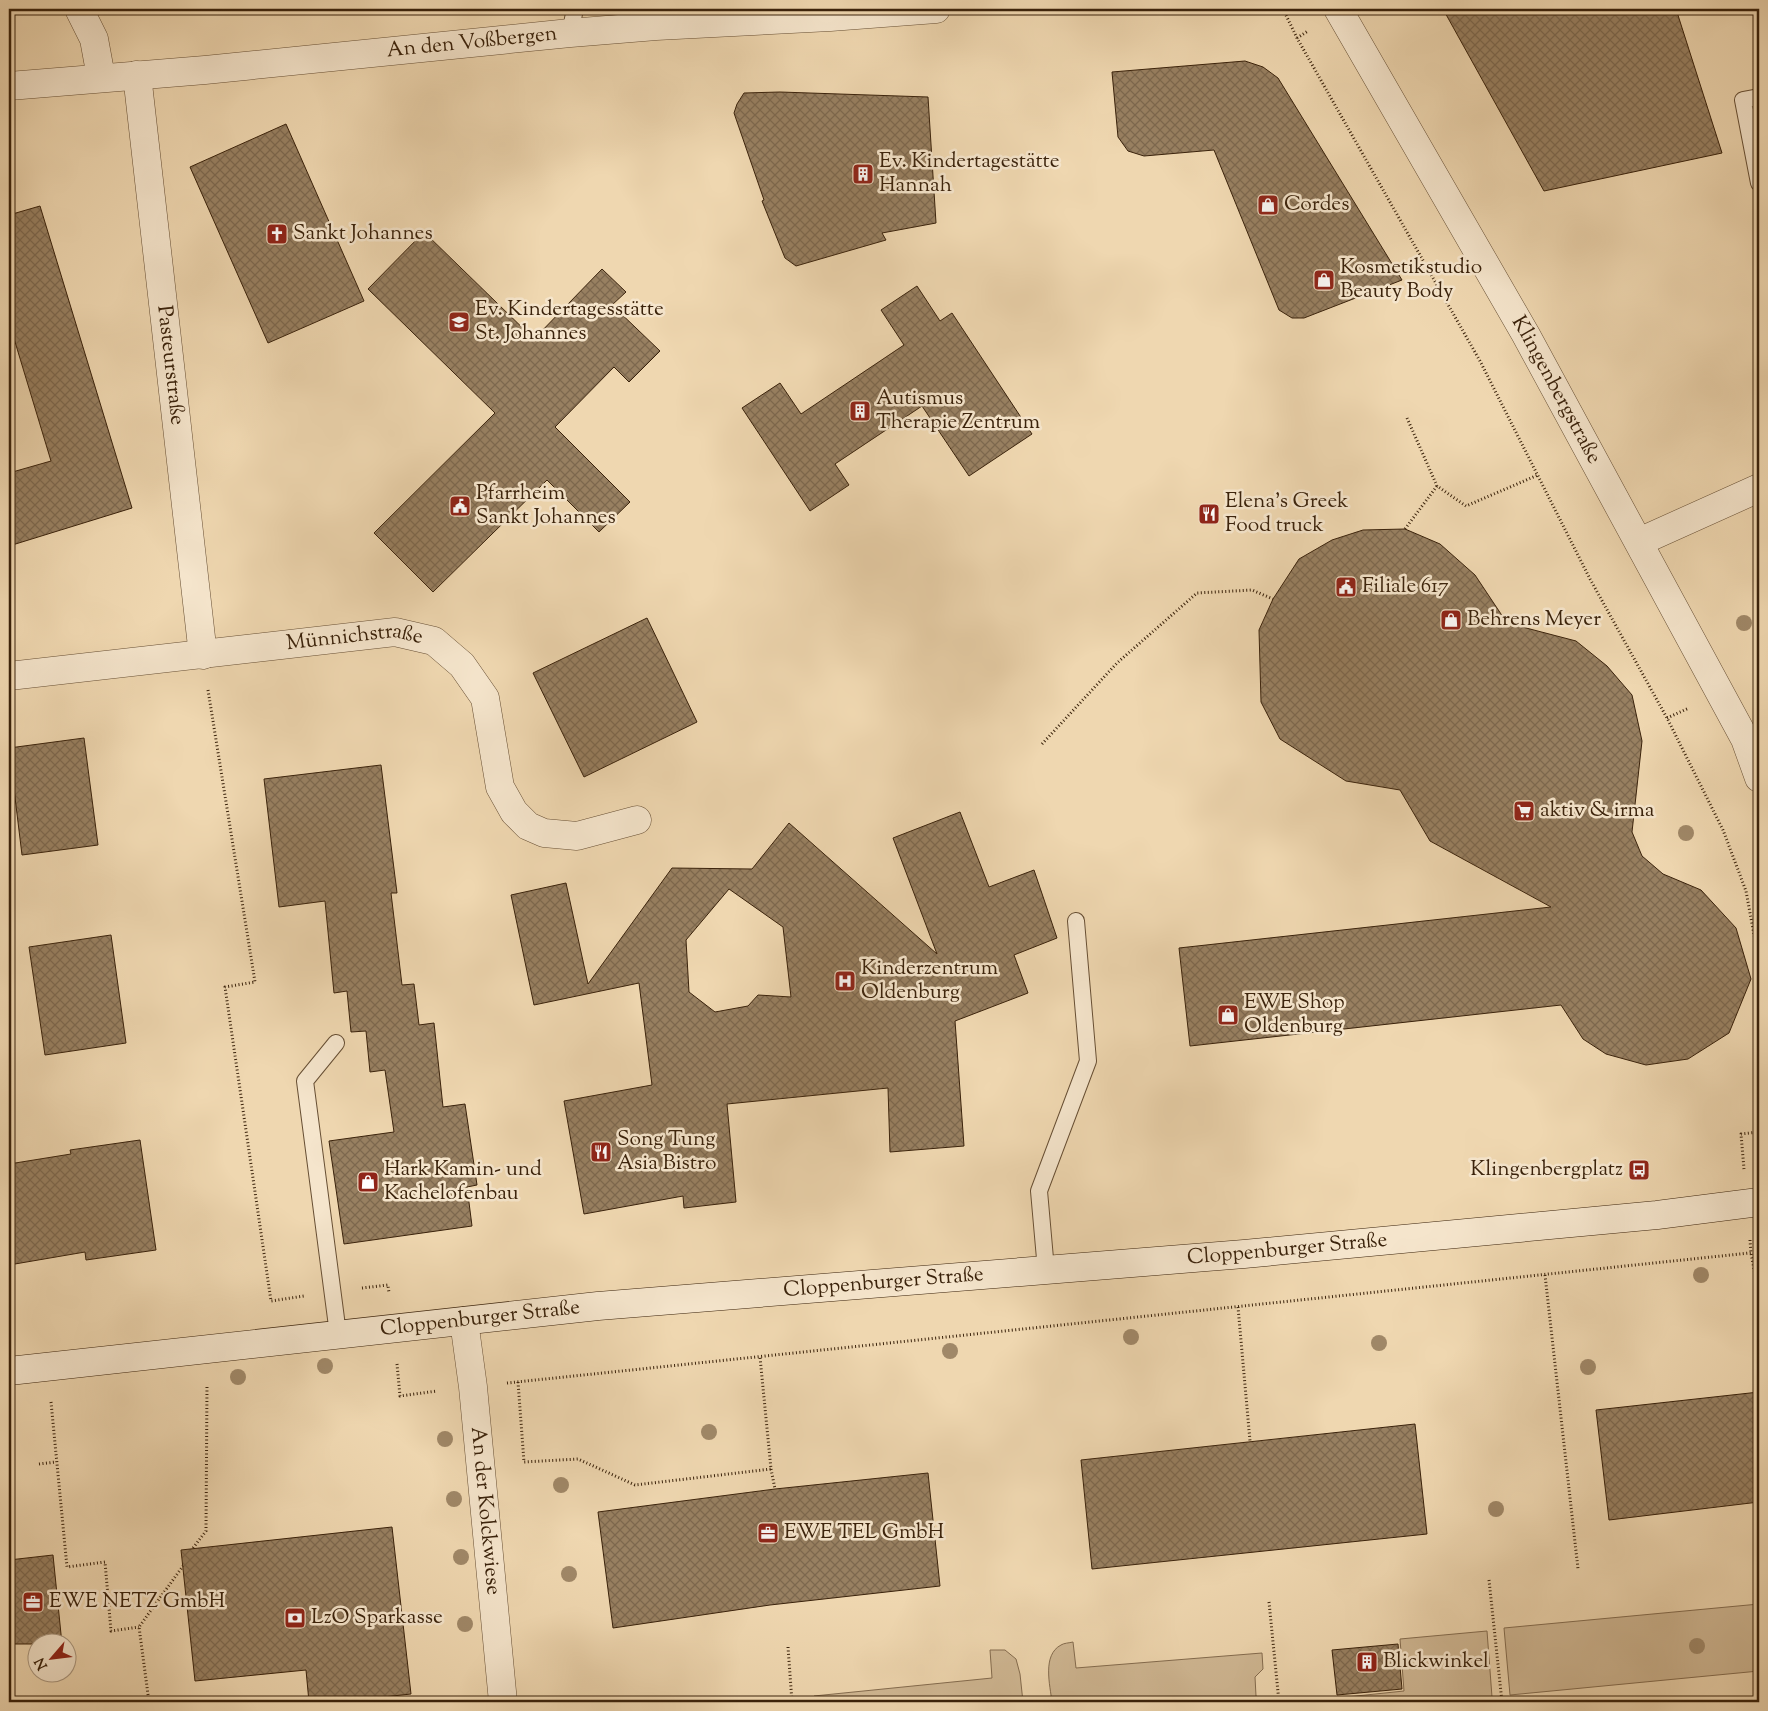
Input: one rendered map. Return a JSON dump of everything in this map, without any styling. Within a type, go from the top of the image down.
[{"type":"street","points":[[79,9],[94,39],[101,77]]},
{"type":"street","name":"An den Voßbergen","points":[[9,86],[137,75],[572,21],[657,18],[830,17],[936,9]]},
{"type":"street","name":"Klingenbergstraße","points":[[1338,9],[1526,335],[1745,739],[1759,778]]},
{"type":"street","name":"Pasteurstraße","points":[[137,75],[203,655]]},
{"type":"street","points":[[1639,542],[1759,488]]},
{"type":"street","name":"Münnichstraße","points":[[9,676],[395,632],[434,642],[462,666],[485,698],[500,787],[514,812],[528,826],[544,833],[577,836],[637,820]]},
{"type":"street","name":"Cloppenburger Straße","points":[[9,1371],[607,1306],[1224,1256],[1656,1215],[1759,1202]]},
{"type":"street","name":"An der Kolckwiese","points":[[464,1321],[473,1387],[503,1702]]},
{"type":"lane","points":[[1759,97],[1743,100],[1759,183]]},
{"type":"lane","points":[[1046,1270],[1039,1191],[1088,1061],[1076,921]]},
{"type":"lane","points":[[336,1043],[305,1081],[338,1334]]},
{"type":"path","points":[[1283,9],[1297,38],[1480,361],[1590,579],[1667,718],[1723,830],[1746,891],[1759,962]]},
{"type":"path","points":[[1407,418],[1438,486],[1466,506],[1538,475]]},
{"type":"path","points":[[1405,529],[1438,486]]},
{"type":"path","points":[[1042,744],[1117,663],[1197,593],[1252,590],[1273,599]]},
{"type":"path","points":[[203,655],[255,982],[225,987],[271,1301],[388,1285],[400,1396],[1759,1252]]},
{"type":"path","points":[[1741,1134],[1759,1132]]},
{"type":"path","points":[[1751,1253],[1759,1296]]},
{"type":"path","points":[[1545,1275],[1578,1569]]},
{"type":"path","points":[[1238,1307],[1250,1442]]},
{"type":"path","points":[[193,1548],[206,1531],[207,1349]]},
{"type":"path","points":[[760,1357],[771,1469],[775,1489]]},
{"type":"path","points":[[48,1367],[67,1567],[105,1562],[111,1631],[140,1627]]},
{"type":"path","points":[[518,1382],[524,1462],[578,1460],[635,1485],[771,1469]]},
{"type":"path","points":[[39,1464],[56,1462]]},
{"type":"path","points":[[149,1702],[140,1627],[182,1566]]},
{"type":"path","points":[[1489,1580],[1502,1702]]},
{"type":"path","points":[[1269,1602],[1279,1702]]},
{"type":"path","points":[[788,1647],[792,1702]]},
{"type":"shaded area","points":[[1759,1604],[1759,1671],[1510,1695],[1504,1628]]},
{"type":"shaded area","points":[[1487,1631],[1492,1697],[1440,1702],[1338,1702],[1337,1698],[1404,1691],[1400,1639]]},
{"type":"shaded area","points":[[1073,1642],[1076,1668],[1262,1653],[1263,1669],[1255,1677],[1256,1696],[1265,1702],[1052,1702],[1049,1679],[1051,1656],[1061,1645]]},
{"type":"shaded area","points":[[990,1650],[1005,1650],[1016,1659],[1020,1674],[1023,1702],[815,1702],[814,1696],[992,1678]]},
{"type":"building","points":[[1443,9],[1676,9],[1722,153],[1544,191]]},
{"type":"building","points":[[1245,61],[1263,67],[1278,78],[1402,280],[1304,318],[1292,318],[1279,310],[1214,150],[1144,156],[1128,151],[1118,137],[1112,72]]},
{"type":"building","name":"Ev. Kindertagestätte Hannah","points":[[780,92],[928,97],[936,223],[882,233],[886,240],[796,266],[785,258],[762,201],[764,200],[734,113],[744,93]]},
{"type":"building","name":"Sankt Johannes","points":[[286,124],[364,301],[268,343],[190,167]]},
{"type":"building","points":[[40,206],[132,508],[9,546],[9,473],[51,461],[9,322],[9,215]]},
{"type":"building","points":[[424,232],[534,339],[602,269],[626,292],[612,305],[660,351],[629,382],[614,367],[555,427],[630,502],[599,532],[547,480],[433,592],[374,533],[495,413],[368,289]]},
{"type":"building","name":"Autismus Therapie Zentrum","points":[[917,286],[940,321],[952,313],[1032,434],[969,476],[922,406],[835,464],[849,485],[810,511],[742,408],[780,383],[801,414],[904,345],[881,310]]},
{"type":"building","name":"aktiv & irma","points":[[1405,529],[1440,544],[1475,575],[1507,623],[1576,641],[1607,666],[1632,695],[1642,741],[1632,832],[1642,856],[1663,874],[1701,890],[1736,928],[1751,979],[1729,1033],[1688,1059],[1646,1065],[1606,1054],[1583,1039],[1561,1005],[1190,1046],[1179,948],[1551,907],[1430,841],[1400,790],[1346,781],[1280,739],[1261,702],[1259,630],[1273,599],[1299,559],[1332,540],[1363,530]]},
{"type":"building","points":[[647,618],[697,722],[584,777],[533,673]]},
{"type":"building","points":[[84,738],[98,845],[22,855],[9,748]]},
{"type":"building","points":[[381,765],[397,893],[391,893],[402,985],[414,984],[419,1025],[434,1023],[443,1107],[465,1104],[477,1185],[467,1187],[472,1226],[344,1244],[329,1141],[394,1132],[385,1070],[370,1072],[366,1031],[351,1032],[347,991],[334,993],[325,901],[279,907],[264,779]]},
{"type":"building","name":"Kinderzentrum Oldenburg","points":[[960,812],[989,887],[1034,870],[1057,938],[1014,955],[1028,993],[955,1021],[964,1146],[890,1152],[888,1088],[727,1104],[736,1202],[684,1208],[683,1196],[584,1214],[564,1101],[652,1085],[639,983],[534,1005],[511,895],[566,883],[588,984],[672,868],[752,869],[789,823],[937,954],[893,838]],"holes":[[[729,889],[783,927],[791,997],[758,995],[748,1006],[715,1012],[689,992],[686,940]]]},
{"type":"building","points":[[111,935],[126,1043],[45,1055],[29,947]]},
{"type":"building","points":[[140,1140],[156,1250],[86,1260],[85,1252],[9,1265],[9,1164],[71,1154],[70,1150]]},
{"type":"building","points":[[1759,1392],[1759,1502],[1609,1520],[1596,1410]]},
{"type":"building","points":[[1415,1424],[1427,1534],[1092,1569],[1081,1460]]},
{"type":"building","name":"EWE TEL GmbH","points":[[928,1473],[940,1586],[770,1605],[613,1628],[598,1512],[775,1489]]},
{"type":"building","name":"LzO Sparkasse","points":[[392,1527],[411,1694],[336,1702],[309,1702],[306,1670],[195,1681],[181,1550]]},
{"type":"building","name":"EWE NETZ GmbH","points":[[53,1555],[61,1634],[28,1634],[28,1644],[9,1644],[9,1560]]},
{"type":"building","name":"Blickwinkel","points":[[1398,1644],[1402,1689],[1337,1695],[1332,1650]]},
{"type":"place","name":"Ev. Kindertagestätte Hannah","points":[[863,174]]},
{"type":"place","name":"Cordes","points":[[1268,205]]},
{"type":"place","name":"Sankt Johannes","points":[[277,234]]},
{"type":"place","name":"Kosmetikstudio Beauty Body","points":[[1324,280]]},
{"type":"place","name":"Ev. Kindertagesstätte St. Johannes","points":[[459,322]]},
{"type":"place","name":"Autismus Therapie Zentrum","points":[[860,411]]},
{"type":"place","name":"Pfarrheim Sankt Johannes","points":[[460,506]]},
{"type":"place","name":"Elena’s Greek Food truck","points":[[1209,514]]},
{"type":"place","name":"Filiale 617","points":[[1346,587]]},
{"type":"place","name":"Behrens Meyer","points":[[1451,620]]},
{"type":"place","name":"aktiv & irma","points":[[1524,811]]},
{"type":"place","name":"Kinderzentrum Oldenburg","points":[[845,981]]},
{"type":"place","name":"EWE Shop Oldenburg","points":[[1228,1015]]},
{"type":"place","name":"Song Tung Asia Bistro","points":[[601,1152]]},
{"type":"place","name":"Klingenbergplatz","points":[[1639,1170]]},
{"type":"place","name":"Hark Kamin- und Kachelofenbau","points":[[368,1182]]},
{"type":"place","name":"EWE TEL GmbH","points":[[768,1533]]},
{"type":"place","name":"EWE NETZ GmbH","points":[[33,1602]]},
{"type":"place","name":"LzO Sparkasse","points":[[295,1618]]},
{"type":"place","name":"Blickwinkel","points":[[1367,1662]]}]
